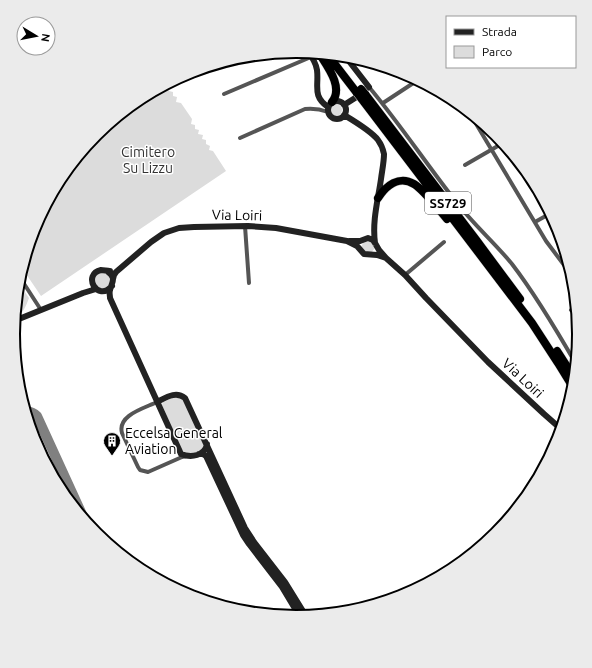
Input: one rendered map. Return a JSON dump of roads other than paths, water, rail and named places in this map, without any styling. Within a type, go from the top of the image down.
[{"type":"highway","points":[[317,59],[334,80],[336,97],[330,107]]},
{"type":"highway","name":"SS729","points":[[333,60],[362,92],[513,288],[570,371]]},
{"type":"highway","name":"SS729","points":[[340,61],[541,336],[568,380]]},
{"type":"highway","points":[[378,198],[382,191],[394,183],[403,181],[412,183],[491,269]]},
{"type":"street","points":[[224,94],[303,58]]},
{"type":"street","points":[[314,59],[319,99],[330,107]]},
{"type":"street","points":[[348,63],[362,92],[383,103],[457,204],[498,247],[513,266],[540,305],[571,355]]},
{"type":"street","points":[[383,103],[413,84]]},
{"type":"street","points":[[344,105],[362,92]]},
{"type":"street","points":[[240,138],[305,109],[314,108],[322,110],[339,102],[344,105]]},
{"type":"street","points":[[330,107],[330,116],[340,118],[344,114],[344,105]]},
{"type":"street","points":[[344,114],[377,138],[384,153],[374,222],[370,234],[360,244],[360,250],[364,254],[377,255],[386,258]]},
{"type":"street","points":[[477,125],[551,249],[563,265]]},
{"type":"street","points":[[465,165],[498,146]]},
{"type":"street","points":[[535,222],[546,216]]},
{"type":"street","points":[[370,255],[375,252],[376,249],[374,222]]},
{"type":"street","points":[[245,226],[249,283]]},
{"type":"street","name":"Via Loiri","points":[[107,271],[117,270],[164,233],[178,228],[245,226],[276,228],[347,241],[354,244],[360,250]]},
{"type":"street","points":[[347,241],[370,239],[375,243]]},
{"type":"street","points":[[405,275],[444,242]]},
{"type":"street","name":"Via Loiri","points":[[375,243],[386,258],[405,275],[488,362],[556,425]]},
{"type":"street","name":"Via Loiri","points":[[113,279],[114,275],[121,267]]},
{"type":"street","points":[[83,293],[92,283],[93,275],[99,270],[103,270],[107,271],[113,279],[110,290],[110,298]]},
{"type":"street","points":[[92,283],[96,289]]},
{"type":"street","points":[[24,284],[41,310]]},
{"type":"street","points":[[21,318],[83,293],[96,289],[107,291],[112,286]]},
{"type":"street","points":[[104,291],[110,298],[181,454],[189,456]]},
{"type":"street","points":[[207,444],[205,450],[199,454],[182,457],[148,472],[140,470],[138,467],[120,428],[121,424],[126,418],[157,402],[176,394],[179,394],[185,398],[207,444],[247,531],[285,582],[302,610]]},
{"type":"street","points":[[199,454],[203,454],[208,459],[248,544],[282,586],[296,610]]},
{"type":"place","name":"Eccelsa General Aviation","points":[[112,456]]},
{"type":"park label","name":"Cimitero Su Lizzu","points":[[148,160]]}]
